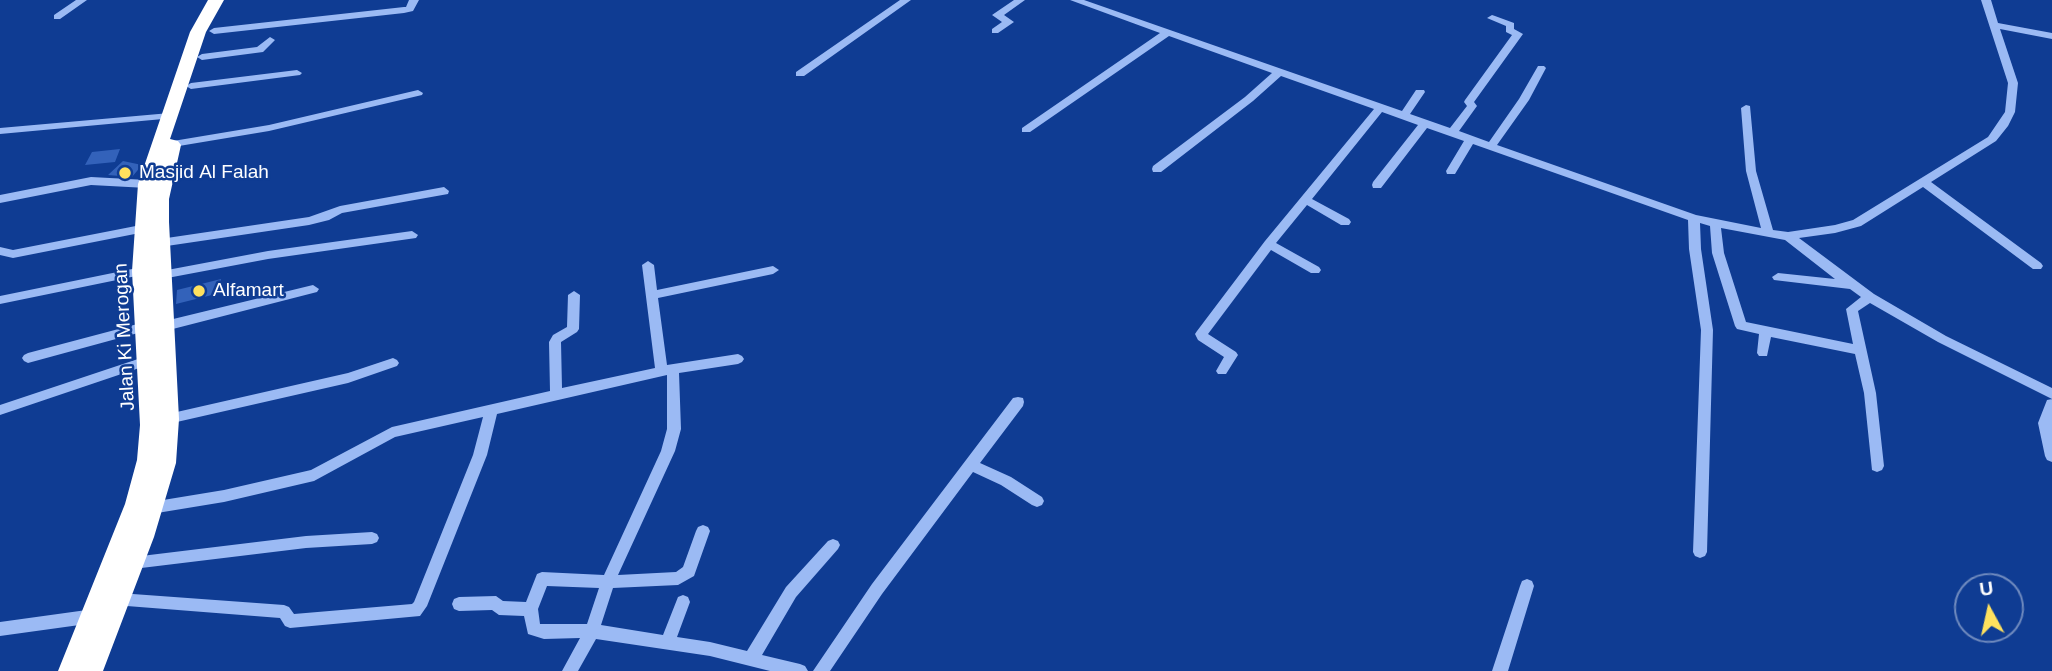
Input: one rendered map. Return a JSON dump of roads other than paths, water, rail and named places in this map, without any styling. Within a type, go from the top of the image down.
[{"type":"highway","name":"Jalan Ki Merogan","points":[[89,671],[133,563],[165,463],[168,419],[155,327],[153,235],[147,184],[198,32],[216,0]]},
{"type":"highway","name":"Jalan Ki Merogan","points":[[153,235],[180,114],[202,57],[230,0]]},
{"type":"highway","name":"Jalan Ki Merogan","points":[[71,671],[137,504],[148,460],[151,425],[147,361],[155,327]]},
{"type":"street","points":[[57,17],[82,0]]},
{"type":"street","points":[[214,31],[404,10],[410,9],[415,0]]},
{"type":"street","points":[[800,74],[906,0]]},
{"type":"street","points":[[995,31],[1009,22],[997,15],[1020,0]]},
{"type":"street","points":[[1079,1],[1694,218],[1788,236],[1857,223],[1984,145],[2004,124],[2010,112],[2013,83],[1986,0]]},
{"type":"street","points":[[1452,132],[1472,106],[1469,102],[1518,34],[1509,30],[1511,25],[1492,18]]},
{"type":"street","points":[[1994,25],[2052,36]]},
{"type":"street","points":[[1026,130],[1167,33]]},
{"type":"street","points":[[202,57],[252,52],[263,48],[270,40]]},
{"type":"street","points":[[1492,145],[1527,101],[1541,68]]},
{"type":"street","points":[[1157,169],[1249,99],[1279,72]]},
{"type":"street","points":[[191,86],[297,73]]},
{"type":"street","points":[[1404,116],[1420,92]]},
{"type":"street","points":[[173,144],[269,128],[418,93]]},
{"type":"street","points":[[1222,371],[1233,355],[1201,334],[1269,244],[1380,108]]},
{"type":"street","points":[[1746,108],[1751,171],[1768,233]]},
{"type":"street","points":[[0,131],[170,116]]},
{"type":"street","points":[[1377,185],[1425,123]]},
{"type":"street","points":[[1451,171],[1471,138]]},
{"type":"street","points":[[0,199],[91,181],[147,184]]},
{"type":"street","points":[[1923,182],[2036,266]]},
{"type":"street","points":[[0,251],[13,254],[153,235],[309,221],[340,210],[444,191]]},
{"type":"street","points":[[1306,200],[1345,222]]},
{"type":"street","points":[[1694,218],[1695,249],[1707,330],[1700,552]]},
{"type":"street","points":[[1715,223],[1718,253],[1741,326],[1860,350]]},
{"type":"street","points":[[0,300],[152,273],[412,235]]},
{"type":"street","points":[[1788,236],[1853,286],[1942,339],[2052,394]]},
{"type":"street","points":[[1269,244],[1315,270]]},
{"type":"street","points":[[569,671],[592,631],[608,582],[668,451],[674,429],[668,370],[648,265]]},
{"type":"street","points":[[652,295],[773,270]]},
{"type":"street","points":[[1778,277],[1853,286]]},
{"type":"street","points":[[28,358],[313,289]]},
{"type":"street","points":[[556,396],[555,342],[573,329],[574,295]]},
{"type":"street","points":[[1870,296],[1852,309],[1870,393],[1877,466]]},
{"type":"street","points":[[1763,353],[1765,330]]},
{"type":"street","points":[[151,508],[224,496],[314,475],[392,432],[668,370],[738,359]]},
{"type":"street","points":[[0,410],[147,361]]},
{"type":"street","points":[[168,419],[348,378],[393,363]]},
{"type":"street","points":[[821,671],[877,589],[1018,402]]},
{"type":"street","points":[[2052,404],[2045,423],[2052,456]]},
{"type":"street","points":[[118,600],[284,612],[290,621],[415,611],[420,606],[480,455],[491,411]]},
{"type":"street","points":[[971,465],[1006,481],[1037,501]]},
{"type":"street","points":[[704,531],[689,571],[684,577],[608,582],[545,578],[538,586],[531,609],[532,625],[536,632],[592,631],[751,659],[800,671]]},
{"type":"street","points":[[133,563],[306,542],[372,538]]},
{"type":"street","points":[[751,659],[791,592],[833,545]]},
{"type":"street","points":[[1500,671],[1527,586]]},
{"type":"street","points":[[667,643],[683,602]]},
{"type":"street","points":[[460,604],[496,603],[499,608],[531,609]]},
{"type":"street","points":[[0,629],[94,616]]},
{"type":"place","name":"Masjid Al Falah","points":[[125,173]]},
{"type":"place","name":"Alfamart","points":[[199,291]]}]
